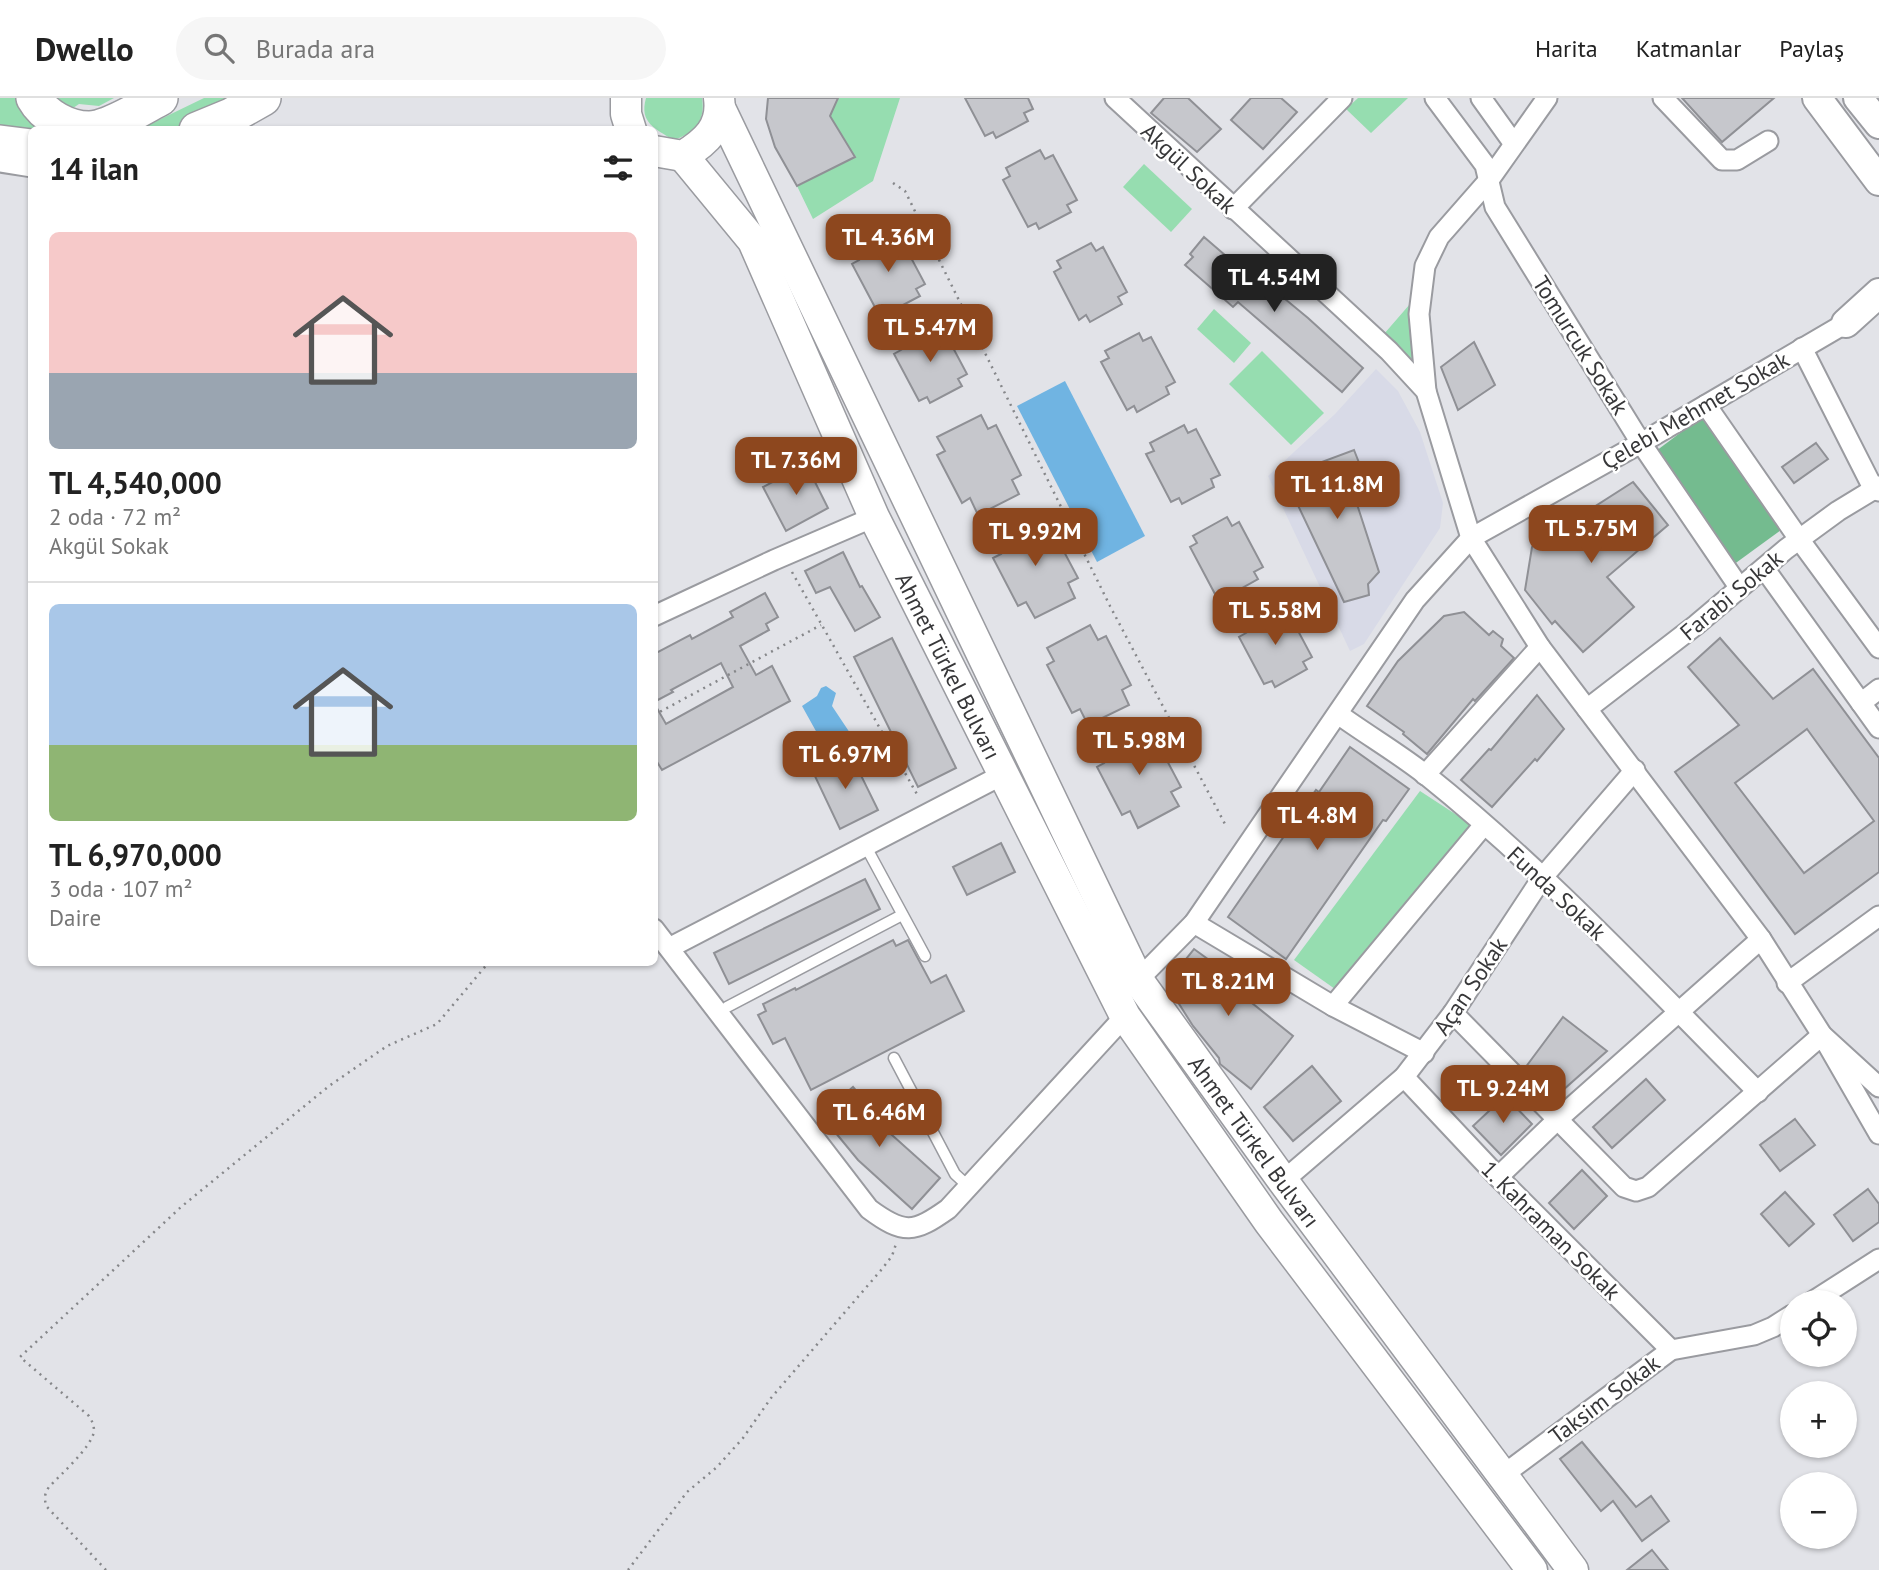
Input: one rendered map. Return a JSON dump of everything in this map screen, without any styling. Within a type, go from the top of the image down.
[{"type":"highway","points":[[34,98],[40,108],[62,122],[78,126]]},
{"type":"highway","points":[[99,126],[126,117],[160,98]]},
{"type":"highway","points":[[207,126],[263,98]]},
{"type":"highway","points":[[0,143],[28,146]]},
{"type":"main road","points":[[1817,98],[1879,181]]},
{"type":"main road","points":[[1858,98],[1879,124]]},
{"type":"main road","points":[[665,158],[710,137],[718,123],[720,103]]},
{"type":"main road","name":"Ahmet Türkel Bulvarı","points":[[720,103],[1138,980],[1283,1181],[1573,1570]]},
{"type":"main road","name":"Ahmet Türkel Bulvarı","points":[[665,158],[753,242],[874,517],[1125,1016],[1269,1222],[1532,1570]]},
{"type":"main road","points":[[1846,323],[1879,293]]},
{"type":"main road","points":[[1846,323],[1879,313]]},
{"type":"street","points":[[1233,209],[1342,98]]},
{"type":"street","name":"Tomurcuk Sokak","points":[[1435,98],[1485,165],[1495,207],[1641,443],[1739,587]]},
{"type":"street","points":[[1481,98],[1514,144]]},
{"type":"street","points":[[1426,391],[1419,314],[1425,266],[1439,237],[1489,180],[1547,98]]},
{"type":"street","points":[[1663,98],[1722,160],[1737,160],[1768,141]]},
{"type":"street","name":"Akgül Sokak","points":[[1129,102],[1233,209],[1389,351],[1426,391],[1471,538],[1540,647],[1760,939],[1822,1035]]},
{"type":"street","points":[[0,162],[28,166]]},
{"type":"street","name":"Çelebi Mehmet Sokak","points":[[1138,980],[1194,923],[1415,600],[1471,538],[1641,443],[1846,323]]},
{"type":"street","points":[[1802,348],[1877,489]]},
{"type":"street","points":[[1706,405],[1799,539],[1873,626],[1879,648]]},
{"type":"street","name":"Farabi Sokak","points":[[1587,709],[1696,625],[1799,539],[1838,511],[1877,489]]},
{"type":"street","points":[[658,615],[774,560],[874,517]]},
{"type":"street","points":[[1764,568],[1879,728]]},
{"type":"street","points":[[1425,775],[1540,647]]},
{"type":"street","points":[[1861,703],[1879,689]]},
{"type":"street","name":"Funda Sokak","points":[[1338,714],[1425,775],[1542,878],[1658,989],[1758,1092]]},
{"type":"street","name":"Açan Sokak","points":[[1283,1181],[1404,1077],[1453,1013],[1542,878],[1635,770]]},
{"type":"street","points":[[669,948],[1004,774]]},
{"type":"street","points":[[1333,1006],[1483,826]]},
{"type":"street","points":[[1787,983],[1879,915]]},
{"type":"street","points":[[1194,923],[1333,1006],[1424,1053]]},
{"type":"street","points":[[658,934],[869,1209],[889,1223],[902,1227],[922,1227],[948,1209],[1125,1016]]},
{"type":"street","points":[[1498,1177],[1557,1120],[1760,939]]},
{"type":"street","points":[[1453,1013],[1624,1187],[1636,1191],[1648,1187],[1822,1035]]},
{"type":"street","points":[[1822,1035],[1879,1087]]},
{"type":"street","points":[[1822,1035],[1879,1134]]},
{"type":"street","name":"1. Kahraman Sokak","points":[[1404,1077],[1498,1177],[1671,1350]]},
{"type":"street","points":[[1831,1290],[1879,1259]]},
{"type":"street","name":"Taksim Sokak","points":[[1503,1475],[1671,1350],[1754,1335],[1780,1323]]},
{"type":"lane","points":[[865,845],[925,956]]},
{"type":"lane","points":[[727,1007],[902,915]]},
{"type":"lane","points":[[894,1058],[955,1174],[969,1187]]},
{"type":"path","points":[[893,183],[905,191],[1111,606],[1225,824]]},
{"type":"path","points":[[792,572],[918,796]]},
{"type":"path","points":[[658,713],[821,625]]},
{"type":"path","points":[[106,1570],[45,1502],[48,1487],[91,1440],[93,1422],[20,1357],[181,1208],[329,1086],[387,1046],[437,1024],[486,966]]},
{"type":"path","points":[[628,1570],[687,1492],[717,1467],[771,1398],[882,1269],[892,1256],[902,1227]]},
{"type":"shaded area","points":[[1376,369],[1398,391],[1420,432],[1443,503],[1440,528],[1364,644],[1350,651],[1268,476],[1335,414]]},
{"type":"green space","points":[[0,98],[21,98],[55,126],[28,126],[28,131],[0,136]]},
{"type":"green space","points":[[54,98],[114,98],[99,106],[79,104],[73,108],[59,105]]},
{"type":"green space","points":[[204,98],[246,98],[189,126],[146,126]]},
{"type":"green space","points":[[646,98],[702,98],[703,106],[697,125],[687,134],[673,140],[658,130],[658,126],[650,124],[644,106]]},
{"type":"green space","points":[[838,98],[900,98],[873,181],[813,219],[797,186],[854,157],[830,116]]},
{"type":"green space","points":[[1358,98],[1408,98],[1371,133],[1346,109]]},
{"type":"green space","points":[[1144,164],[1192,209],[1171,232],[1123,187]]},
{"type":"green space","points":[[1410,304],[1409,322],[1417,365],[1384,334]]},
{"type":"green space","points":[[1214,309],[1251,343],[1234,363],[1197,329]]},
{"type":"green space","points":[[1262,351],[1324,413],[1291,445],[1229,384]]},
{"type":"green space","points":[[1704,415],[1785,527],[1733,565],[1652,454]]},
{"type":"green space","points":[[1420,791],[1472,825],[1335,989],[1294,960]]},
{"type":"water","points":[[1065,381],[1145,536],[1097,562],[1017,406]]},
{"type":"water","points":[[826,686],[836,693],[832,706],[852,736],[827,751],[802,706]]},
{"type":"building","points":[[768,98],[838,98],[830,116],[855,157],[797,186],[775,147],[766,119]]},
{"type":"building","points":[[965,98],[1028,98],[1033,109],[1024,113],[1028,121],[996,138],[993,132],[985,136]]},
{"type":"building","points":[[1164,98],[1188,98],[1221,129],[1197,152],[1151,113]]},
{"type":"building","points":[[1251,98],[1281,98],[1297,112],[1263,149],[1231,120]]},
{"type":"building","points":[[1682,98],[1774,98],[1722,142]]},
{"type":"building","points":[[1040,150],[1045,159],[1053,155],[1077,200],[1067,205],[1071,212],[1039,229],[1036,223],[1028,227],[1003,180],[1010,176],[1006,168]]},
{"type":"building","points":[[889,234],[893,243],[901,239],[925,284],[916,289],[920,296],[888,313],[884,307],[877,311],[852,264],[859,260],[855,252]]},
{"type":"building","points":[[1204,237],[1269,293],[1273,289],[1363,368],[1342,392],[1238,302],[1233,307],[1185,265],[1193,257],[1190,254]]},
{"type":"building","points":[[1091,243],[1096,251],[1103,247],[1127,292],[1118,297],[1122,304],[1090,322],[1086,315],[1079,320],[1054,272],[1061,268],[1057,261]]},
{"type":"building","points":[[931,325],[936,333],[943,329],[967,374],[958,379],[962,386],[930,403],[927,397],[919,401],[894,354],[901,350],[897,343]]},
{"type":"building","points":[[1139,333],[1143,341],[1151,337],[1175,382],[1166,387],[1169,394],[1137,412],[1134,406],[1127,410],[1101,362],[1109,358],[1105,351]]},
{"type":"building","points":[[1474,342],[1495,385],[1458,410],[1441,367]]},
{"type":"building","points":[[981,415],[988,429],[996,425],[1021,475],[1012,480],[1019,494],[978,515],[970,498],[962,503],[937,455],[945,451],[937,437]]},
{"type":"building","points":[[1184,425],[1188,433],[1196,429],[1220,475],[1211,479],[1214,487],[1182,504],[1179,498],[1171,502],[1146,454],[1154,451],[1150,443]]},
{"type":"building","points":[[1816,443],[1828,459],[1794,483],[1782,467]]},
{"type":"building","points":[[1354,450],[1369,488],[1354,495],[1379,572],[1368,584],[1369,595],[1344,602],[1284,476]]},
{"type":"building","points":[[806,464],[828,508],[786,531],[763,487]]},
{"type":"building","points":[[1633,482],[1668,525],[1607,577],[1634,607],[1583,652],[1555,621],[1552,624],[1525,590],[1532,547],[1568,521],[1569,523]]},
{"type":"building","points":[[1227,517],[1232,526],[1239,522],[1263,567],[1254,572],[1258,579],[1226,597],[1222,590],[1215,594],[1190,547],[1197,543],[1193,536]]},
{"type":"building","points":[[1037,518],[1044,533],[1052,529],[1078,578],[1068,583],[1075,598],[1035,618],[1026,602],[1018,606],[993,558],[1001,554],[994,540]]},
{"type":"building","points":[[843,552],[860,587],[862,586],[880,617],[855,631],[830,587],[816,593],[805,571]]},
{"type":"building","points":[[765,593],[778,617],[766,624],[769,630],[740,646],[756,675],[772,666],[790,701],[662,770],[658,764],[658,710],[666,724],[733,687],[721,663],[658,700],[658,652],[690,635],[692,639],[733,617],[730,612]]},
{"type":"building","points":[[1276,608],[1281,616],[1288,612],[1312,657],[1303,662],[1307,669],[1275,687],[1272,681],[1264,684],[1239,637],[1246,633],[1242,626]]},
{"type":"building","points":[[1464,612],[1489,635],[1493,631],[1503,639],[1501,646],[1514,658],[1475,701],[1473,699],[1427,754],[1403,734],[1404,732],[1367,706],[1398,661],[1444,616]]},
{"type":"building","points":[[1090,625],[1098,640],[1106,636],[1131,685],[1122,690],[1129,705],[1088,725],[1080,709],[1072,713],[1047,665],[1054,661],[1047,648]]},
{"type":"building","points":[[892,638],[956,768],[918,787],[854,657]]},
{"type":"building","points":[[1720,638],[1773,699],[1813,669],[1879,758],[1879,872],[1795,934],[1675,772],[1739,725],[1688,667]],"holes":[[[1807,729],[1874,821],[1804,873],[1735,783]]]},
{"type":"building","points":[[1537,695],[1564,729],[1492,807],[1461,780],[1489,749],[1491,750]]},
{"type":"building","points":[[1140,727],[1148,742],[1155,738],[1181,787],[1171,792],[1179,806],[1138,828],[1130,811],[1122,815],[1097,767],[1104,763],[1097,750]]},
{"type":"building","points":[[1350,747],[1409,789],[1386,821],[1383,820],[1286,959],[1228,917],[1316,790],[1319,792]]},
{"type":"building","points":[[850,753],[878,810],[840,829],[813,772]]},
{"type":"building","points":[[1001,843],[1015,872],[967,895],[953,867]]},
{"type":"building","points":[[865,879],[880,909],[729,984],[714,953]]},
{"type":"building","points":[[893,940],[896,946],[908,940],[931,983],[946,975],[964,1011],[811,1090],[785,1038],[773,1044],[758,1015],[766,1011],[763,1004]]},
{"type":"building","points":[[1194,949],[1253,992],[1247,999],[1293,1036],[1251,1089],[1220,1064],[1219,1058],[1193,1026],[1169,988],[1169,980]]},
{"type":"building","points":[[1563,1017],[1607,1051],[1554,1098],[1525,1068]]},
{"type":"building","points":[[1312,1066],[1341,1101],[1293,1141],[1264,1107]]},
{"type":"building","points":[[1646,1079],[1665,1100],[1612,1148],[1593,1127]]},
{"type":"building","points":[[853,1087],[877,1115],[873,1118],[940,1178],[912,1209],[858,1160],[821,1115]]},
{"type":"building","points":[[1505,1096],[1532,1124],[1501,1155],[1473,1126]]},
{"type":"building","points":[[1795,1119],[1815,1145],[1780,1171],[1760,1145]]},
{"type":"building","points":[[1582,1170],[1607,1196],[1574,1229],[1549,1203]]},
{"type":"building","points":[[1868,1189],[1879,1204],[1879,1222],[1853,1241],[1834,1215]]},
{"type":"building","points":[[1785,1192],[1814,1224],[1789,1246],[1761,1214]]},
{"type":"building","points":[[1582,1442],[1636,1507],[1651,1496],[1669,1521],[1642,1541],[1613,1501],[1601,1511],[1560,1459]]},
{"type":"building","points":[[1652,1550],[1668,1570],[1627,1570]]}]
